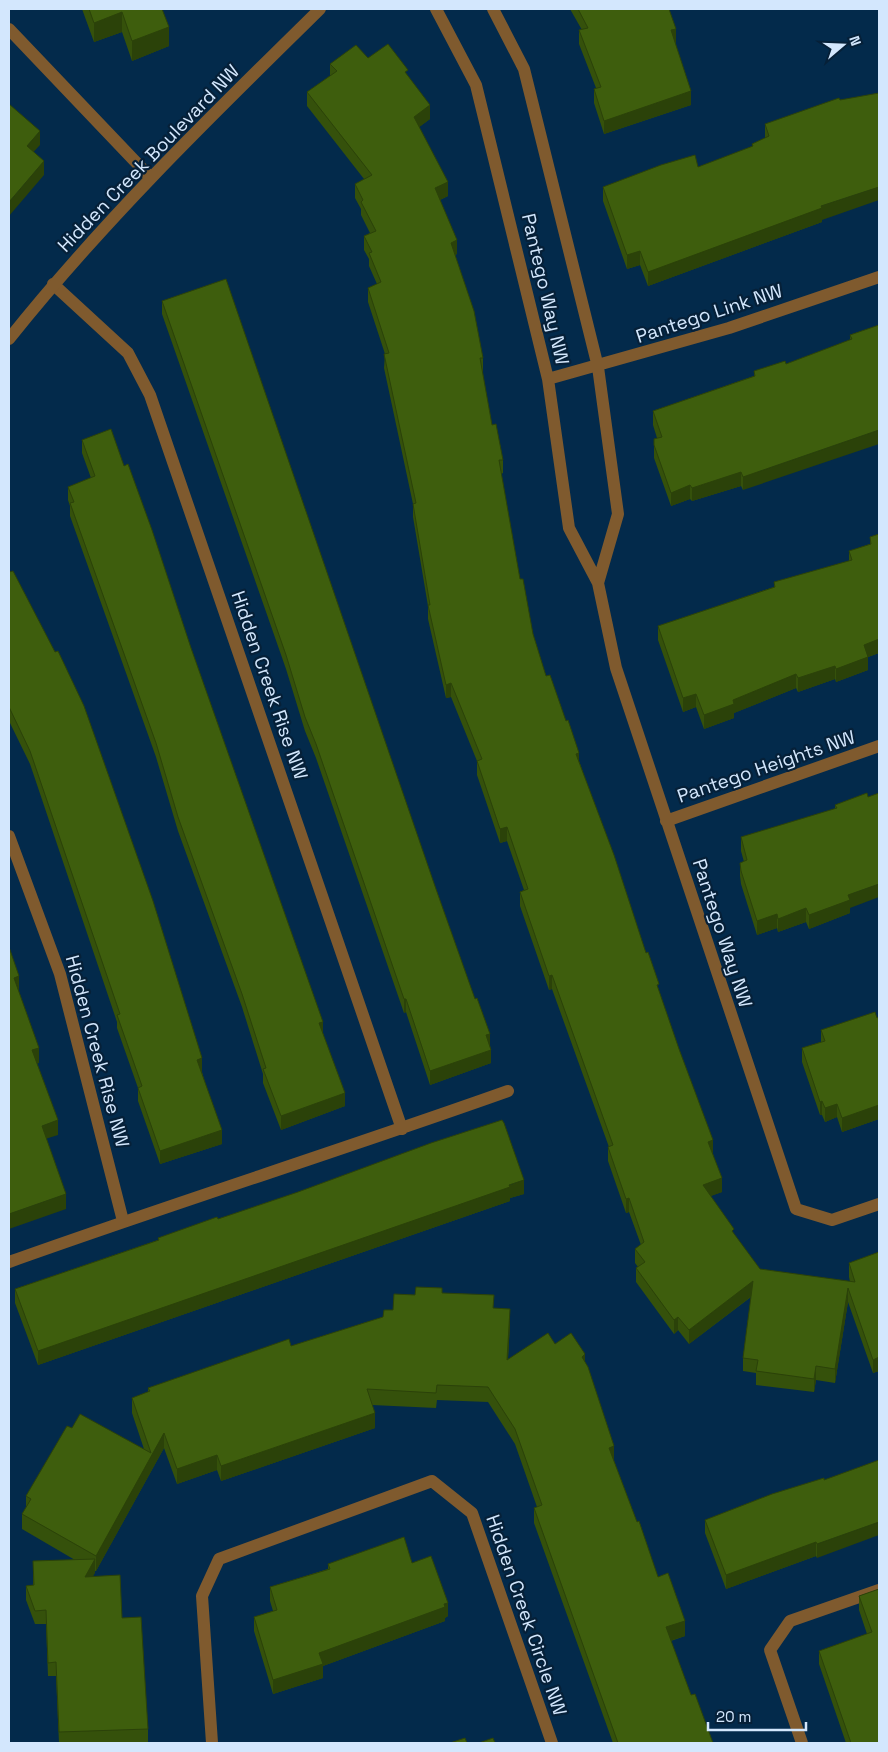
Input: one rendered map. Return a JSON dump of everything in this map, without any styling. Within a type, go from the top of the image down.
[{"type":"street","name":"Hidden Creek Boulevard NW","points":[[9,339],[53,284],[150,178],[320,9]]},
{"type":"street","name":"Pantego Way NW","points":[[436,9],[476,85],[548,380],[569,528],[598,583],[616,668],[796,1210],[832,1220],[879,1204]]},
{"type":"street","name":"Pantego Way NW","points":[[493,9],[524,69],[598,367],[618,514],[598,583]]},
{"type":"street","points":[[9,29],[150,178]]},
{"type":"street","name":"Pantego Link NW","points":[[548,380],[729,328],[879,277]]},
{"type":"street","name":"Hidden Creek Rise NW","points":[[53,284],[128,353],[150,395],[402,1129]]},
{"type":"street","name":"Pantego Heights NW","points":[[666,821],[879,746]]},
{"type":"street","name":"Hidden Creek Rise NW","points":[[9,836],[60,974],[123,1221]]},
{"type":"street","points":[[9,1262],[123,1221],[402,1129],[508,1091]]},
{"type":"street","name":"Hidden Creek Circle NW","points":[[212,1743],[202,1596],[219,1559],[432,1481],[472,1514],[552,1743]]},
{"type":"street","points":[[802,1743],[770,1650],[790,1621],[879,1590]]},
{"type":"building","points":[[89,9],[162,9],[169,27],[132,41],[122,12],[94,23]]},
{"type":"building","points":[[578,9],[669,9],[676,29],[671,30],[691,91],[604,121],[594,89],[601,87],[579,30],[588,28]]},
{"type":"building","points":[[388,44],[408,70],[405,72],[430,105],[414,117],[448,182],[435,188],[457,240],[451,243],[474,311],[483,358],[480,358],[492,425],[496,424],[503,460],[499,460],[520,579],[523,579],[533,634],[546,676],[550,675],[566,721],[568,720],[579,753],[576,754],[614,855],[646,953],[648,952],[659,984],[657,985],[679,1049],[713,1140],[708,1142],[722,1178],[703,1185],[734,1229],[732,1231],[760,1269],[855,1282],[849,1263],[879,1252],[879,1357],[873,1360],[848,1288],[835,1369],[816,1366],[814,1379],[756,1371],[758,1360],[743,1358],[753,1281],[689,1330],[678,1317],[674,1320],[636,1268],[645,1262],[635,1249],[644,1242],[629,1198],[626,1199],[608,1147],[613,1145],[552,975],[549,976],[520,892],[528,889],[507,827],[500,829],[477,761],[482,759],[451,683],[446,685],[428,605],[430,605],[413,504],[416,503],[384,354],[389,353],[368,288],[381,282],[369,253],[372,252],[364,236],[376,231],[361,202],[363,200],[355,184],[372,175],[307,92],[337,71],[330,64],[356,45],[368,58]]},
{"type":"building","points":[[879,93],[879,187],[821,206],[822,208],[648,272],[640,251],[627,255],[603,187],[661,165],[695,155],[698,167],[753,146],[752,144],[769,136],[765,124],[839,98],[840,100]]},
{"type":"building","points":[[9,104],[40,131],[27,146],[44,161],[9,202]]},
{"type":"building","points":[[226,279],[437,892],[475,999],[477,998],[490,1034],[486,1035],[491,1050],[430,1071],[305,717],[286,655],[162,301]]},
{"type":"building","points":[[879,325],[879,430],[743,477],[741,472],[692,488],[690,485],[671,493],[654,445],[654,439],[662,437],[653,411],[755,376],[754,371],[785,361],[786,364],[852,339],[850,335]]},
{"type":"building","points":[[111,429],[124,466],[128,464],[152,530],[191,648],[323,1022],[319,1023],[345,1093],[281,1116],[263,1069],[266,1068],[242,994],[178,817],[156,743],[70,503],[74,502],[68,487],[95,476],[82,440]]},
{"type":"building","points":[[879,534],[879,639],[864,645],[868,657],[836,669],[835,666],[798,678],[796,674],[733,700],[734,704],[704,715],[696,694],[683,698],[658,626],[775,587],[774,582],[852,560],[849,551],[871,544],[870,537]]},
{"type":"building","points":[[13,571],[55,652],[58,651],[84,706],[153,901],[202,1058],[197,1060],[222,1130],[160,1151],[138,1088],[142,1086],[117,1015],[120,1014],[30,751],[9,707],[9,572]]},
{"type":"building","points":[[867,793],[868,797],[879,793],[879,884],[848,895],[850,900],[809,915],[806,908],[778,919],[777,914],[757,921],[741,871],[740,863],[747,860],[741,837],[837,808],[835,805]]},
{"type":"building","points":[[9,947],[19,976],[14,978],[39,1048],[32,1050],[58,1120],[42,1126],[66,1194],[9,1214]]},
{"type":"building","points":[[875,1012],[877,1018],[879,1017],[879,1105],[842,1118],[837,1104],[825,1108],[822,1101],[820,1102],[802,1048],[825,1041],[821,1030]]},
{"type":"building","points":[[502,1120],[524,1180],[509,1185],[510,1187],[38,1351],[15,1289],[159,1240],[158,1238],[217,1217],[218,1219],[298,1192],[431,1143]]},
{"type":"building","points":[[416,1287],[442,1288],[442,1293],[494,1295],[493,1308],[510,1309],[507,1360],[548,1333],[555,1344],[571,1333],[585,1354],[582,1357],[588,1367],[614,1446],[609,1448],[637,1522],[639,1521],[658,1577],[668,1573],[685,1621],[666,1627],[691,1695],[695,1694],[713,1743],[618,1743],[534,1508],[542,1505],[515,1429],[488,1387],[437,1385],[436,1393],[367,1389],[375,1413],[221,1466],[217,1455],[177,1469],[164,1433],[96,1556],[22,1514],[31,1499],[26,1496],[67,1426],[72,1428],[80,1414],[151,1453],[132,1398],[150,1391],[148,1388],[289,1339],[291,1346],[383,1317],[384,1310],[393,1310],[394,1294],[415,1295]]},
{"type":"building","points":[[879,1460],[879,1522],[817,1544],[816,1542],[726,1575],[705,1520],[772,1494],[824,1478],[824,1480]]},
{"type":"building","points":[[404,1537],[412,1563],[431,1556],[448,1603],[444,1604],[445,1607],[319,1653],[323,1664],[273,1680],[254,1617],[277,1610],[270,1587],[330,1569],[328,1564]]},
{"type":"building","points":[[95,1559],[85,1577],[120,1575],[122,1618],[141,1617],[148,1729],[59,1732],[56,1662],[48,1663],[46,1610],[35,1611],[26,1586],[34,1585],[33,1561]]},
{"type":"building","points":[[879,1589],[879,1743],[851,1743],[819,1651],[872,1632],[859,1596]]},
{"type":"building","points":[[465,1738],[467,1743],[450,1743]]},
{"type":"building","points":[[493,1738],[495,1743],[479,1743]]}]
